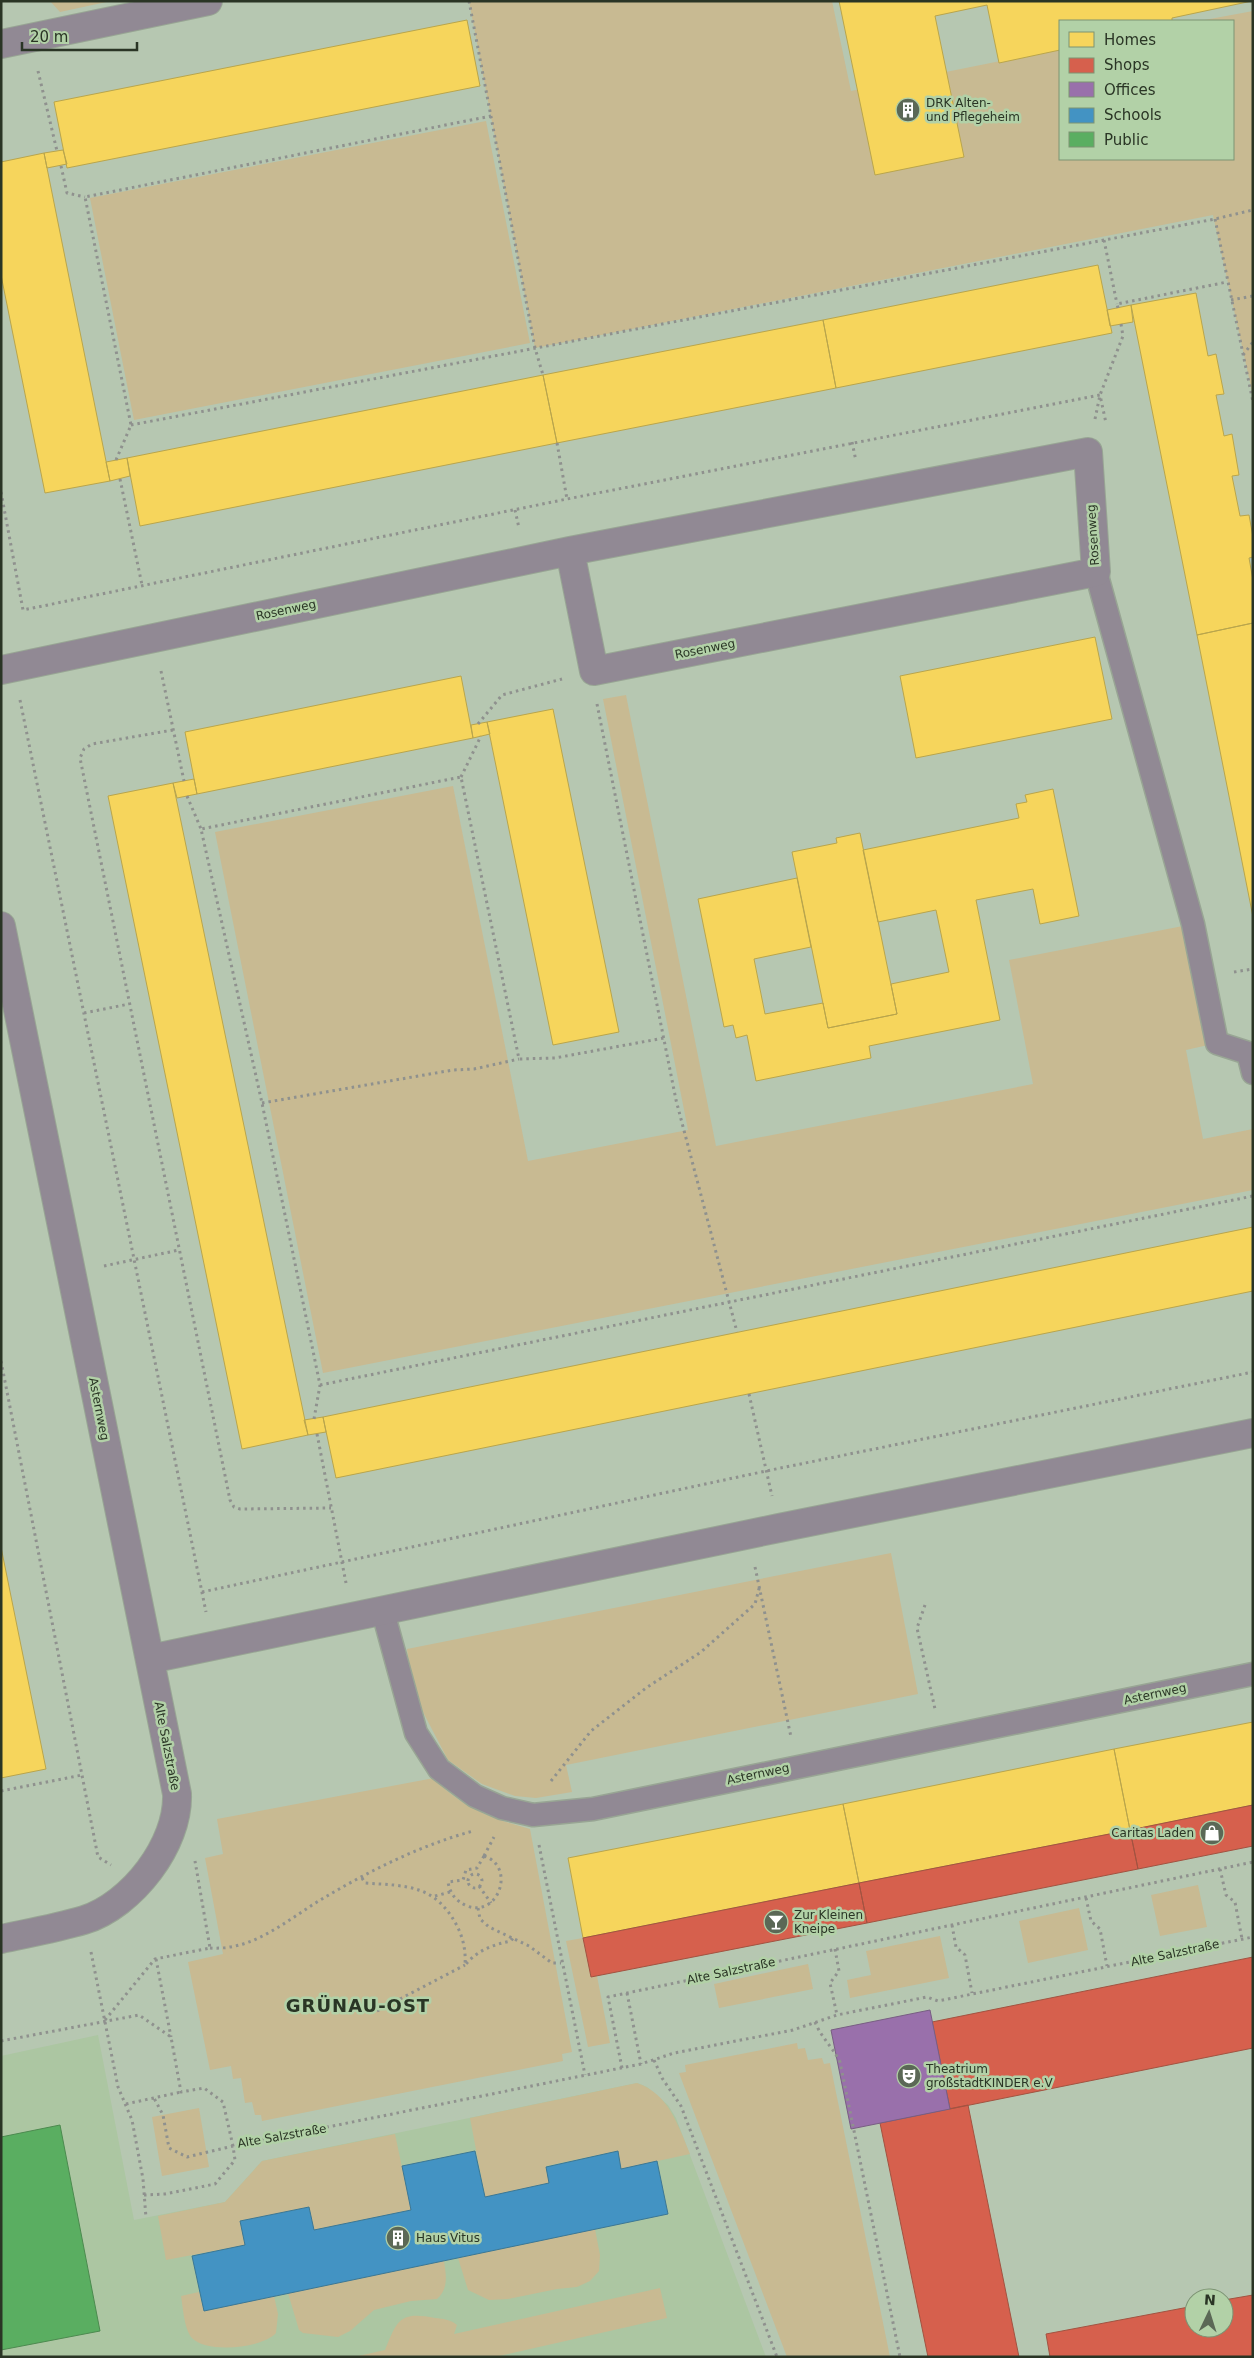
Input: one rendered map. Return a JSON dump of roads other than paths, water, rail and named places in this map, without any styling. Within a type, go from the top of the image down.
[{"type":"street","points":[[1,44],[208,1]]},
{"type":"street","name":"Rosenweg","points":[[7,668],[570,551],[1088,452],[1096,572],[594,671],[570,551]]},
{"type":"street","name":"Asternweg","points":[[1,926],[150,1659]]},
{"type":"street","points":[[150,1659],[779,1528],[1253,1432]]},
{"type":"street","name":"Alte Salzstraße","points":[[1,1939],[85,1920],[114,1903],[139,1882],[168,1839],[176,1815],[177,1794],[150,1659]]},
{"type":"lane","points":[[1096,572],[1193,924],[1217,1043],[1248,1053],[1253,1072]]},
{"type":"lane","name":"Asternweg","points":[[383,1612],[416,1733],[439,1768],[475,1796],[502,1808],[533,1816],[593,1809],[1253,1674]]},
{"type":"place","name":"DRK Alten- und Pflegeheim","points":[[908,110]]},
{"type":"place","name":"Caritas Laden","points":[[1212,1833]]},
{"type":"place","name":"Zur Kleinen Kneipe","points":[[776,1922]]},
{"type":"place","name":"Theatrium großstadtKINDER e.V","points":[[909,2076]]},
{"type":"place","name":"Haus Vitus","points":[[398,2238]]},
{"type":"district","name":"GRÜNAU-OST","points":[[358,2006]]}]
